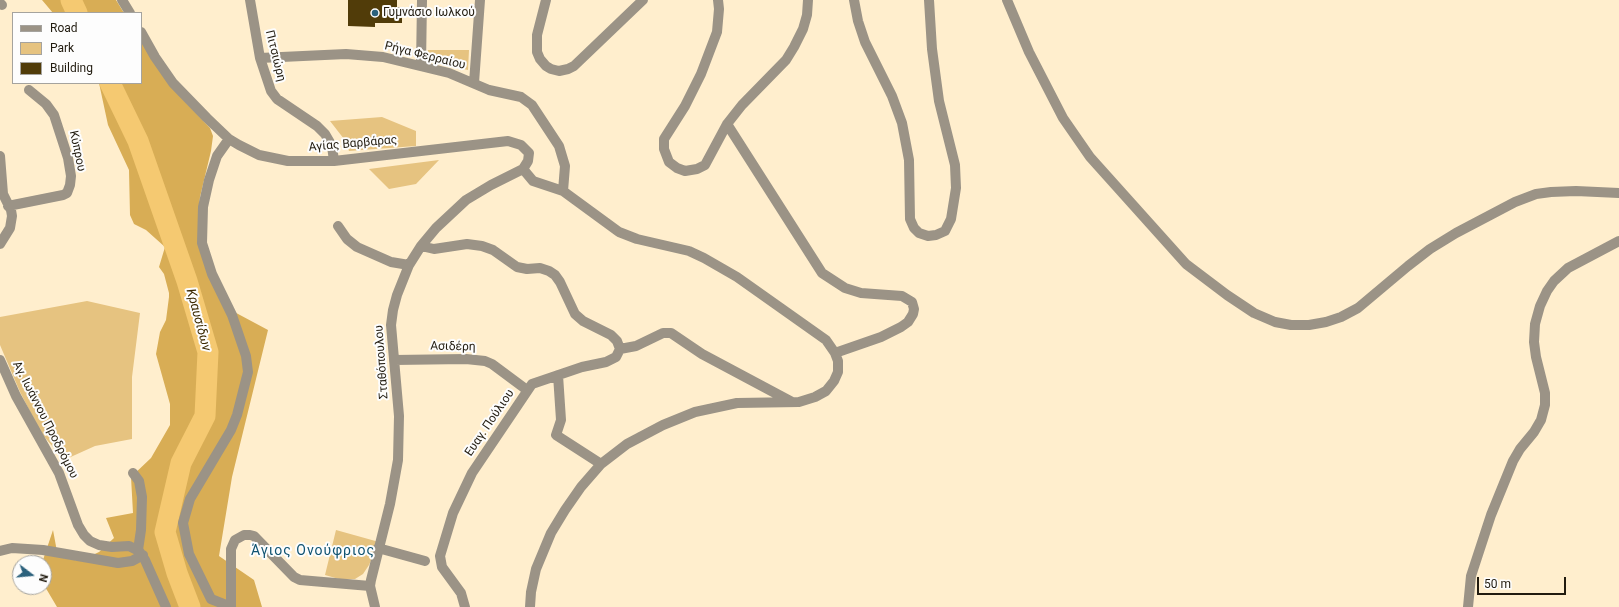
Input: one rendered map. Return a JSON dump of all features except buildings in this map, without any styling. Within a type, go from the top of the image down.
[{"type":"street","points":[[122,0],[129,12]]},
{"type":"street","name":"Πιτσιώρη","points":[[250,0],[260,58],[268,84],[274,96],[284,105],[321,130],[329,141],[334,161]]},
{"type":"street","points":[[421,66],[422,0]]},
{"type":"street","points":[[474,83],[480,0]]},
{"type":"street","points":[[546,0],[537,35],[537,52],[542,63],[554,71],[564,71],[572,68],[643,0]]},
{"type":"street","points":[[718,0],[719,9],[717,32],[694,89],[664,139],[665,156],[669,162],[677,168],[685,171],[697,169],[705,165],[727,124],[742,105],[777,70],[794,48],[805,22],[808,0]]},
{"type":"street","points":[[854,0],[858,21],[865,42],[892,96],[902,123],[909,160],[910,219],[914,228],[919,233],[928,236],[936,236],[945,231],[951,220],[956,188],[955,165],[939,101],[932,49],[929,0]]},
{"type":"street","points":[[1007,0],[1029,52],[1063,118],[1090,157],[1186,264],[1254,313],[1275,322],[1291,325],[1309,325],[1326,322],[1341,317],[1358,308],[1430,249],[1456,233],[1515,202],[1536,194],[1576,191],[1619,193]]},
{"type":"street","name":"Αγίας Βαρβάρας","points":[[142,34],[173,83],[229,139],[249,151],[277,160],[304,162],[334,161],[508,141],[522,145],[528,151],[528,161],[524,169]]},
{"type":"street","name":"Ρήγα Φερραίου","points":[[260,58],[354,54],[383,58],[454,75],[497,93],[521,97],[532,105],[553,136],[561,151],[565,172],[563,191]]},
{"type":"street","name":"Κύπρου","points":[[8,206],[63,195],[67,193],[70,186],[71,176],[68,158],[54,115],[46,104],[29,90]]},
{"type":"street","points":[[727,124],[822,273],[839,285],[861,293],[902,296],[912,302],[914,309],[913,314],[908,322],[901,327],[881,337],[835,353]]},
{"type":"street","points":[[229,139],[217,156],[209,180],[203,207],[202,243],[212,274],[232,315],[246,356],[248,372],[234,424],[190,499],[183,523],[189,554],[211,599],[231,607],[231,549],[235,540],[244,535],[250,535],[256,538],[283,566],[300,580],[370,586],[375,607]]},
{"type":"street","points":[[0,156],[2,188],[8,206],[11,210],[12,221],[8,232],[0,244]]},
{"type":"street","points":[[524,169],[536,182],[563,191],[619,232],[637,239],[689,251],[737,277],[818,333],[826,340],[835,353],[838,361],[838,372],[834,381],[826,391],[815,397],[799,402],[737,404],[695,412],[639,437],[627,444],[601,464],[577,493],[551,533],[542,552],[533,580],[530,607]]},
{"type":"street","name":"Σταθόπουλου","points":[[370,586],[373,566],[390,504],[398,460],[399,416],[391,336],[393,310],[397,295],[409,265],[421,246],[441,222],[461,204],[490,185],[524,169]]},
{"type":"street","points":[[338,226],[347,239],[357,247],[391,262],[409,265]]},
{"type":"street","points":[[1468,607],[1472,576],[1491,515],[1513,461],[1541,420],[1545,405],[1546,392],[1536,357],[1534,342],[1535,324],[1540,306],[1547,291],[1554,281],[1568,268],[1619,241]]},
{"type":"street","points":[[421,246],[434,249],[467,244],[482,246],[493,250],[517,267],[527,269],[540,268],[549,271],[556,275],[575,314],[580,319],[611,335],[617,341],[620,349],[636,346],[663,333],[671,333],[702,354],[793,402]]},
{"type":"street","name":"Ευαγ. Πούλιου","points":[[465,607],[461,593],[442,567],[440,561],[441,549],[457,501],[472,473],[532,384],[558,374],[606,362],[616,357],[620,349]]},
{"type":"street","name":"Ασιδέρη","points":[[394,360],[466,359],[484,361],[492,364],[527,390]]},
{"type":"street","name":"Αγ. Ιωάννου Προδρόμου","points":[[0,360],[16,396],[57,468],[84,535],[99,545],[114,547],[129,546],[140,553]]},
{"type":"street","points":[[558,374],[561,420],[556,435],[601,464]]},
{"type":"street","points":[[133,473],[139,481],[142,497],[140,553],[166,607]]},
{"type":"street","points":[[0,551],[12,548],[43,550],[118,563],[132,561],[140,553]]},
{"type":"street","points":[[378,548],[425,561]]},
{"type":"green space","points":[[428,50],[469,50],[468,70],[427,60]]},
{"type":"green space","points":[[382,117],[416,131],[416,146],[349,151],[344,139],[330,121]]},
{"type":"green space","points":[[439,160],[416,184],[389,189],[369,169]]},
{"type":"green space","points":[[87,301],[140,313],[132,377],[132,439],[95,446],[64,460],[41,433],[20,392],[0,345],[0,317]]},
{"type":"green space","points":[[336,530],[379,542],[369,565],[363,574],[355,579],[339,579],[325,575]]},
{"type":"shaded area","points":[[42,0],[116,0],[123,12],[52,12]]},
{"type":"shaded area","points":[[142,42],[176,92],[210,128],[213,136],[200,197],[198,218],[225,307],[268,330],[232,477],[219,556],[254,580],[262,607],[57,607],[50,595],[52,595],[52,555],[45,555],[53,530],[58,557],[80,561],[99,552],[114,538],[106,518],[133,513],[131,477],[151,458],[170,425],[170,404],[156,354],[160,332],[166,320],[169,297],[164,274],[159,267],[165,247],[146,230],[134,224],[130,215],[129,170],[108,125],[99,84],[142,84]]},
{"type":"waterway","name":"Κραυσίδων","points":[[71,0],[77,12]]},
{"type":"waterway","name":"Κραυσίδων","points":[[110,84],[138,141],[187,281],[208,352],[205,416],[181,463],[165,532],[177,573],[190,607]]},
{"type":"place","name":"Γυμνάσιο Ιωλκού","points":[[375,13]]},
{"type":"district","name":"Άγιος Ονούφριος","points":[[313,551]]}]
